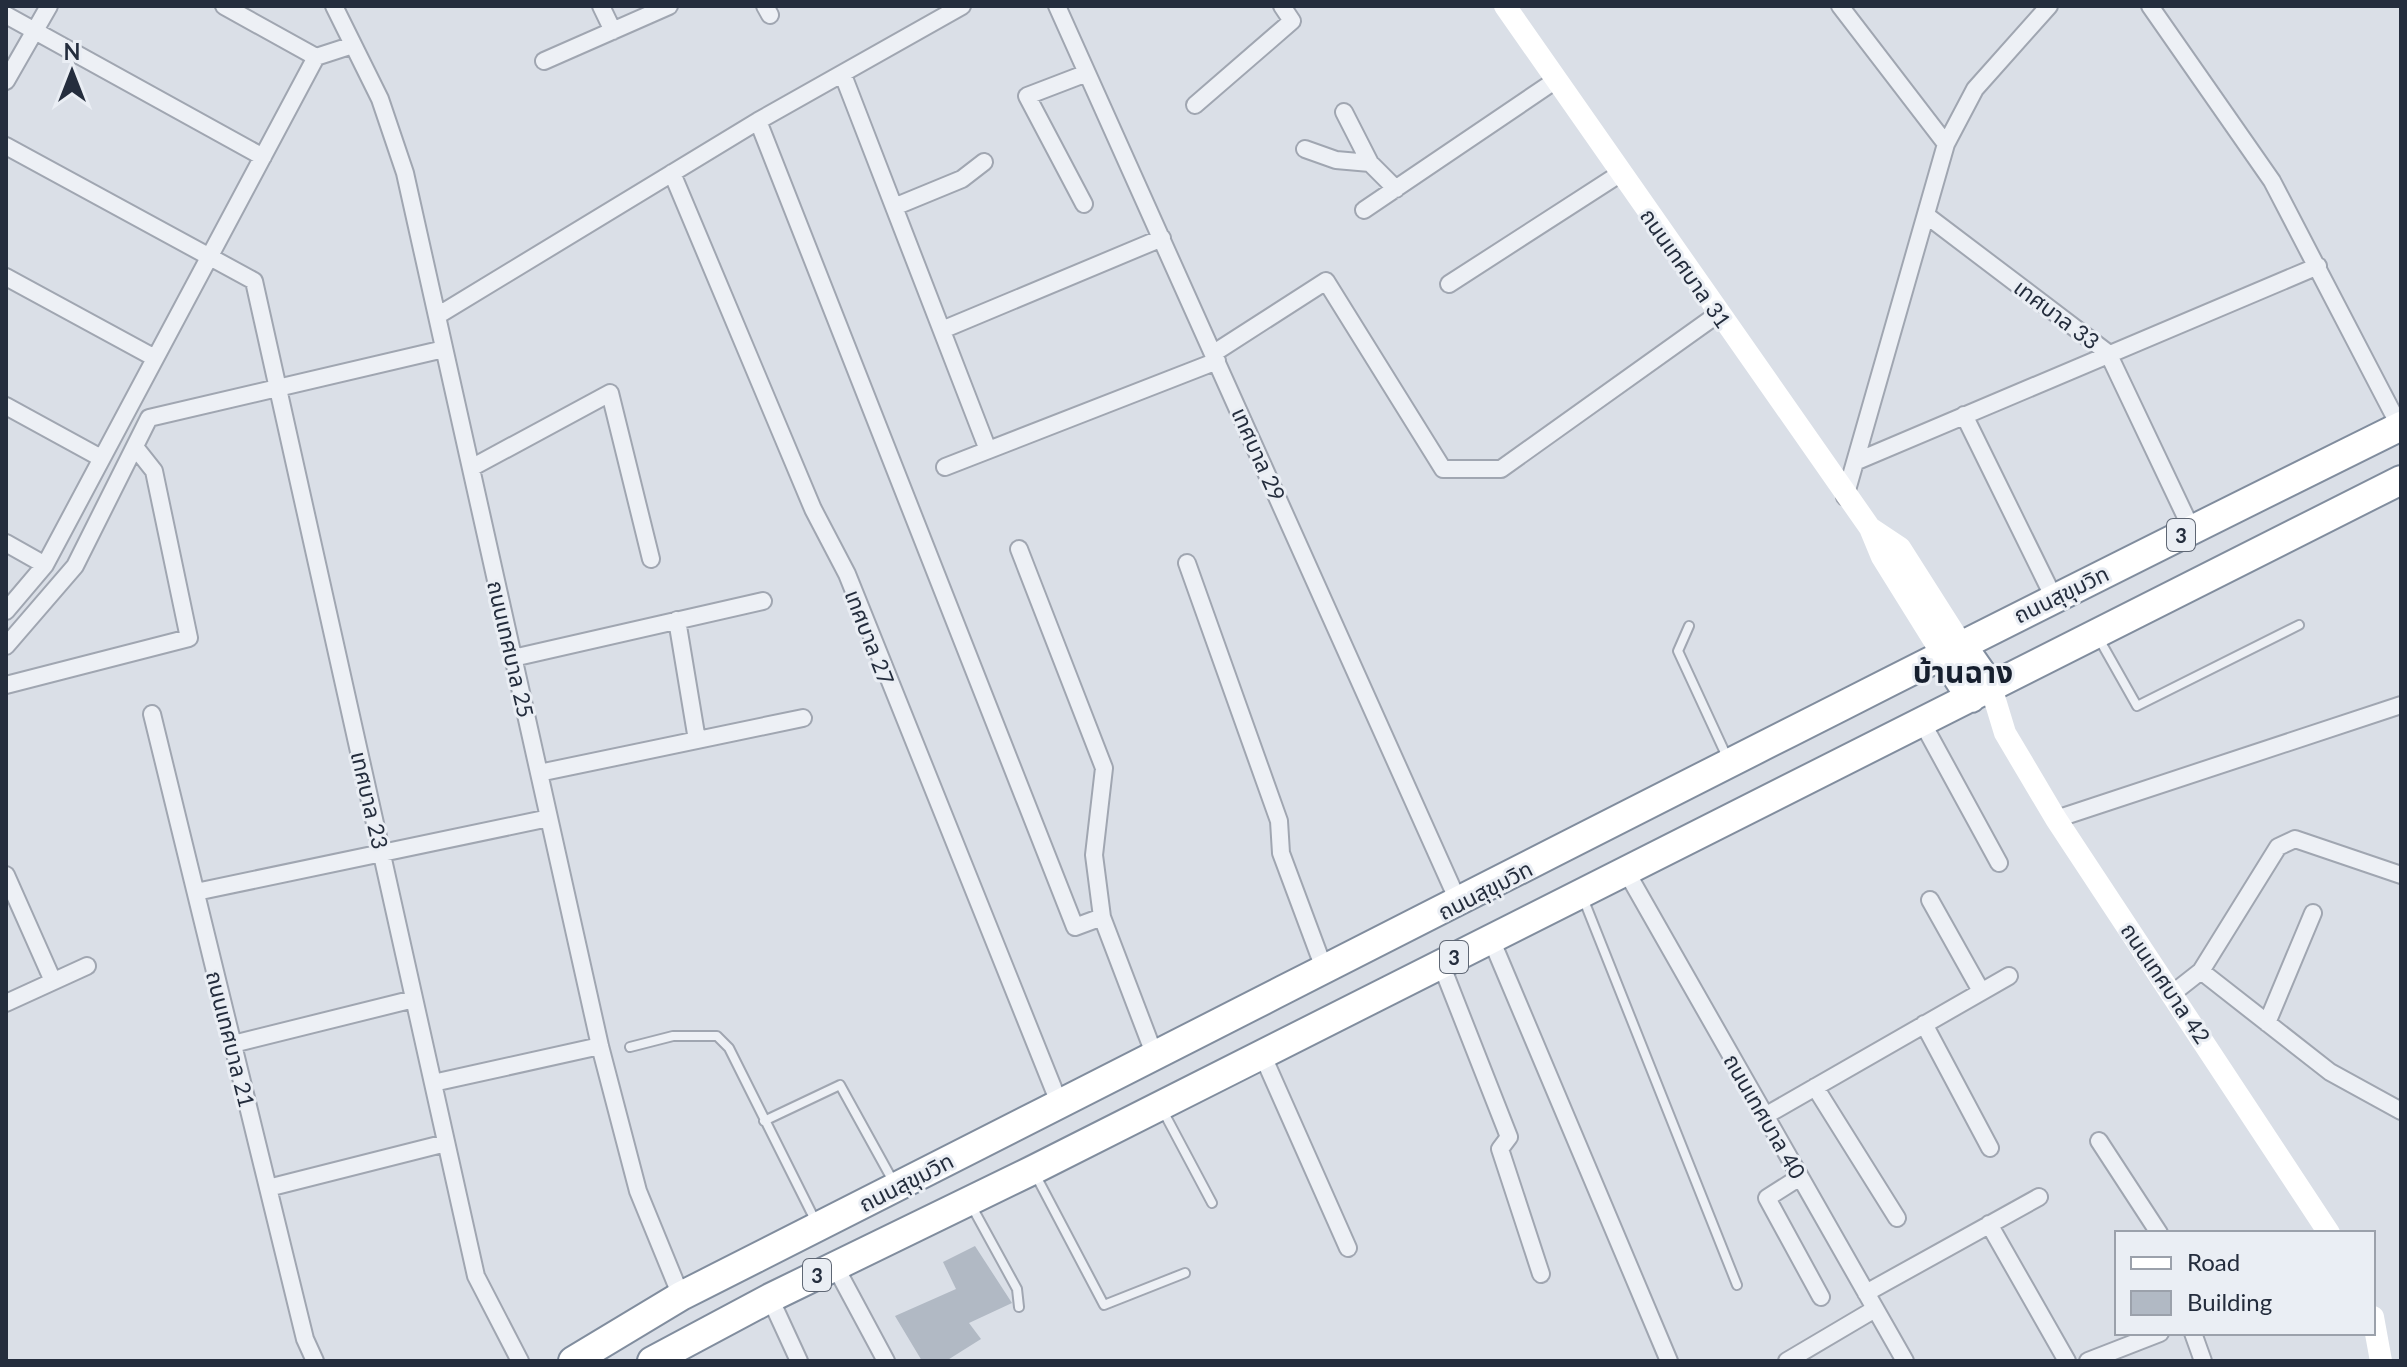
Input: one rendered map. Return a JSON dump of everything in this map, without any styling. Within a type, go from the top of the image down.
[{"type":"highway","name":"ถนนสุขุมวิท","points":[[573,1361],[681,1296],[1731,765],[1952,649],[2401,426]]},
{"type":"highway","name":"ถนนสุขุมวิท","points":[[676,1351],[770,1298],[1033,1170],[2401,480]]},
{"type":"highway","points":[[1952,649],[1981,692]]},
{"type":"highway","points":[[676,1351],[681,1296]]},
{"type":"main road","name":"ถนนเทศบาล 31","points":[[1505,6],[1845,497],[1870,528],[1900,548],[1952,649]]},
{"type":"main road","name":"ถนนเทศบาล 42","points":[[1981,692],[2056,819],[2328,1231]]},
{"type":"main road","points":[[2375,1328],[2381,1361]]},
{"type":"street","points":[[6,81],[49,6]]},
{"type":"street","points":[[224,6],[316,57]]},
{"type":"street","name":"ถนนเทศบาล 25","points":[[334,6],[380,99],[405,173],[600,1046],[638,1191],[681,1296]]},
{"type":"street","points":[[601,6],[613,31]]},
{"type":"street","points":[[544,61],[669,6]]},
{"type":"street","points":[[437,316],[758,121],[962,6]]},
{"type":"street","name":"เทศบาล 29","points":[[1057,6],[1459,903]]},
{"type":"street","points":[[1195,105],[1292,21],[1282,6]]},
{"type":"street","points":[[1840,6],[1946,144]]},
{"type":"street","points":[[1845,497],[1946,144],[1975,89],[2049,6]]},
{"type":"street","points":[[2150,6],[2272,181],[2401,426]]},
{"type":"street","points":[[6,15],[263,157]]},
{"type":"street","points":[[6,611],[45,565],[316,57],[353,45]]},
{"type":"street","points":[[1084,204],[1027,96],[1087,73]]},
{"type":"street","points":[[843,75],[988,450]]},
{"type":"street","points":[[1364,210],[1556,80]]},
{"type":"street","points":[[1344,112],[1370,163],[1396,189]]},
{"type":"street","points":[[758,121],[1075,927],[1102,917]]},
{"type":"street","points":[[6,146],[209,258]]},
{"type":"street","points":[[1305,149],[1336,160],[1370,163]]},
{"type":"street","points":[[894,207],[962,179],[984,162]]},
{"type":"street","name":"เทศบาล 27","points":[[672,173],[813,509],[847,574],[1060,1105]]},
{"type":"street","points":[[1449,284],[1621,173]]},
{"type":"street","name":"เทศบาล 33","points":[[1926,215],[2108,353],[2192,530]]},
{"type":"street","points":[[942,330],[1162,238]]},
{"type":"street","name":"เทศบาล 23","points":[[209,258],[254,281],[476,1276],[520,1361]]},
{"type":"street","points":[[1855,462],[2318,266]]},
{"type":"street","points":[[6,277],[155,358]]},
{"type":"street","points":[[945,467],[1216,357],[1326,281],[1443,469],[1501,469],[1718,314]]},
{"type":"street","points":[[6,646],[75,566],[149,418],[444,349]]},
{"type":"street","points":[[471,468],[610,393],[651,559]]},
{"type":"street","points":[[6,406],[101,458]]},
{"type":"street","points":[[1964,415],[2054,598]]},
{"type":"street","points":[[6,685],[189,638],[154,471],[135,447]]},
{"type":"street","points":[[6,543],[45,565]]},
{"type":"street","points":[[1019,549],[1104,768],[1094,855],[1102,917],[1155,1056]]},
{"type":"street","points":[[1187,563],[1279,821],[1281,853],[1325,971]]},
{"type":"street","points":[[513,658],[763,601]]},
{"type":"street","points":[[677,620],[697,740]]},
{"type":"street","points":[[2056,819],[2401,705]]},
{"type":"street","name":"ถนนเทศบาล 21","points":[[152,714],[305,1339],[315,1361]]},
{"type":"street","points":[[539,773],[803,718]]},
{"type":"street","points":[[1922,722],[1999,863]]},
{"type":"street","points":[[196,892],[549,818]]},
{"type":"street","points":[[2173,993],[2201,971],[2278,847],[2286,840],[2295,839],[2401,875]]},
{"type":"street","name":"ถนนเทศบาล 40","points":[[1626,871],[1905,1361]]},
{"type":"street","points":[[6,875],[53,981]]},
{"type":"street","points":[[1930,900],[1981,991]]},
{"type":"street","points":[[2267,1023],[2313,913]]},
{"type":"street","points":[[1491,939],[1669,1361]]},
{"type":"street","points":[[1441,964],[1509,1137],[1500,1149],[1541,1274]]},
{"type":"street","points":[[6,1003],[87,966]]},
{"type":"street","points":[[2201,971],[2330,1072],[2401,1111]]},
{"type":"street","points":[[1765,1116],[2009,976]]},
{"type":"street","points":[[233,1044],[414,999]]},
{"type":"street","points":[[1924,1024],[1990,1148]]},
{"type":"street","points":[[433,1083],[600,1046]]},
{"type":"street","points":[[1262,1054],[1348,1248]]},
{"type":"street","points":[[1815,1087],[1897,1218]]},
{"type":"street","points":[[2099,1141],[2158,1231]]},
{"type":"street","points":[[268,1188],[446,1143]]},
{"type":"street","points":[[1800,1177],[1767,1198],[1821,1297]]},
{"type":"street","points":[[1866,1293],[2039,1197]]},
{"type":"street","points":[[1989,1224],[2067,1361]]},
{"type":"street","points":[[835,1266],[886,1361]]},
{"type":"street","points":[[770,1298],[799,1361]]},
{"type":"street","points":[[1787,1361],[1875,1309]]},
{"type":"street","points":[[2088,1361],[2155,1335]]},
{"type":"street","points":[[2194,1335],[2203,1361]]},
{"type":"lane","points":[[2096,633],[2137,706],[2299,625]]},
{"type":"lane","points":[[1689,626],[1678,651],[1731,765]]},
{"type":"lane","points":[[1581,893],[1737,1285]]},
{"type":"lane","points":[[630,1047],[673,1036],[717,1036],[729,1048],[819,1226]]},
{"type":"lane","points":[[764,1121],[840,1085],[897,1187]]},
{"type":"lane","points":[[1159,1105],[1212,1203]]},
{"type":"lane","points":[[1033,1170],[1104,1305],[1185,1273]]},
{"type":"lane","points":[[968,1201],[1017,1289],[1019,1307]]},
{"type":"building","points":[[975,1246],[1012,1303],[969,1323],[981,1339],[946,1361],[922,1361],[895,1316],[956,1289],[943,1262]]},
{"type":"district","name":"บ้านฉาง","points":[[1963,671]]}]
